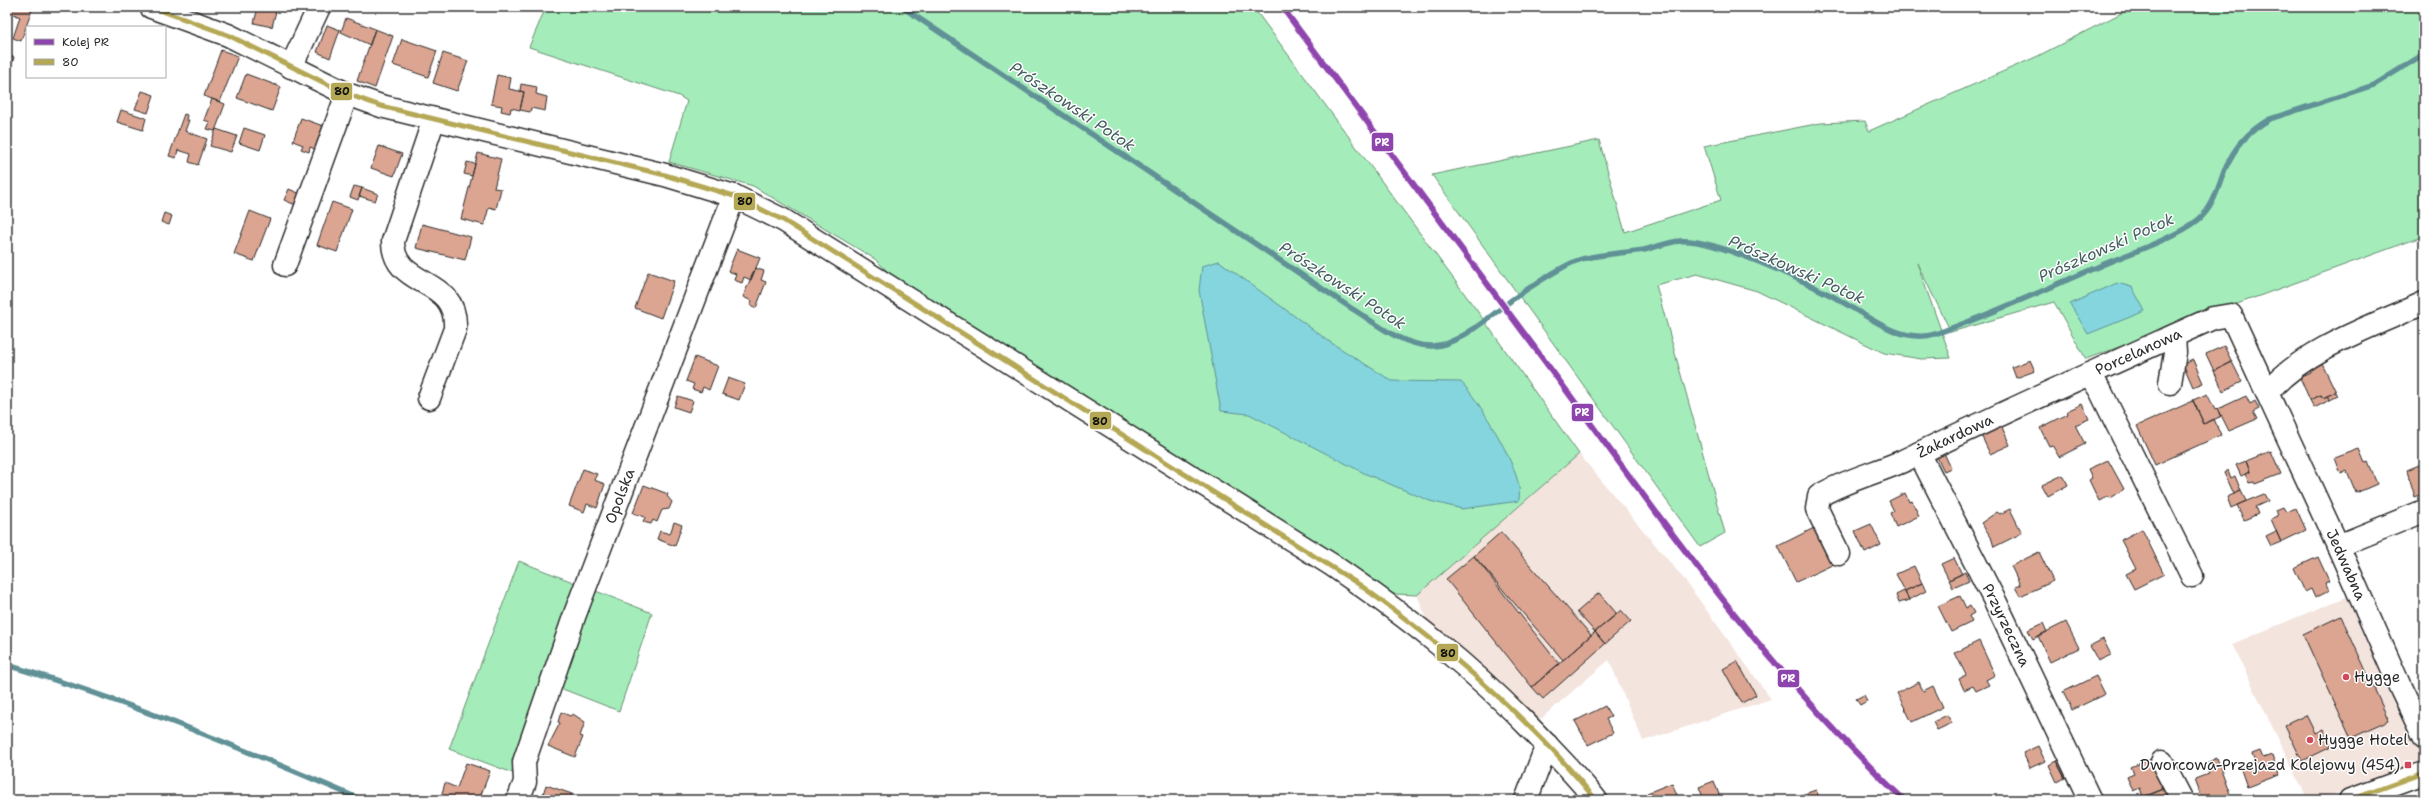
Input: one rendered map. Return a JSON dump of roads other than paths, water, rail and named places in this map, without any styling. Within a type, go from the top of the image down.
[{"type":"street","points":[[151,7],[228,35],[347,94],[382,106],[665,174],[734,196],[783,220],[1332,565],[1396,609],[1441,644],[1476,674],[1547,745],[1596,800]]},
{"type":"street","points":[[291,67],[319,7]]},
{"type":"street","points":[[285,265],[347,94]]},
{"type":"street","points":[[428,398],[455,329],[453,306],[447,297],[408,272],[396,261],[393,241],[434,119]]},
{"type":"street","name":"Opolska","points":[[518,800],[525,782],[524,762],[575,614],[734,196]]},
{"type":"street","points":[[2267,393],[2290,371],[2322,350],[2424,303]]},
{"type":"street","name":"Porcelanowa","points":[[2192,576],[2100,390],[2089,374],[2213,318],[2231,315],[2267,393]]},
{"type":"street","points":[[2170,383],[2175,353],[2174,336]]},
{"type":"street","name":"Żakardowa","points":[[1839,554],[1817,509],[1819,496],[1919,453],[2089,374]]},
{"type":"street","name":"Jedwabna","points":[[2267,393],[2424,737]]},
{"type":"street","name":"Przyrzeczna","points":[[1919,453],[1996,603],[2090,800]]},
{"type":"street","points":[[2338,546],[2424,511]]},
{"type":"street","points":[[1526,800],[1547,745]]},
{"type":"street","points":[[2162,762],[2182,800]]},
{"type":"street","points":[[2350,800],[2424,773]]},
{"type":"water","points":[[1219,261],[1330,342],[1392,381],[1461,382],[1486,416],[1510,461],[1516,475],[1519,488],[1519,501],[1462,509],[1430,501],[1366,474],[1249,414],[1221,411],[1199,290],[1202,266]]},
{"type":"water","points":[[2117,283],[2132,287],[2145,311],[2088,334],[2070,304]]},
{"type":"waterway","name":"Prószkowski Potok","points":[[902,7],[1379,326],[1409,342],[1431,346],[1441,345],[1463,336],[1513,299],[1553,273],[1576,261],[1600,255],[1644,250],[1666,243],[1680,241],[1714,246],[1780,271],[1834,297],[1870,319],[1896,331],[1909,335],[1922,336],[1935,334],[1998,310],[2152,245],[2188,227],[2198,220],[2208,209],[2233,154],[2243,140],[2256,128],[2270,119],[2374,85],[2424,54]]},
{"type":"waterway","points":[[7,665],[142,710],[275,763],[362,800]]},
{"type":"rail line","name":"PR","points":[[1282,7],[1498,297],[1647,501],[1727,605],[1812,705],[1904,800]]},
{"type":"place","name":"Hygge","points":[[2346,677]]},
{"type":"place","name":"Hygge Hotel","points":[[2310,740]]},
{"type":"place","name":"Dworcowa-Przejazd Kolejowy (454)","points":[[2408,765]]}]
